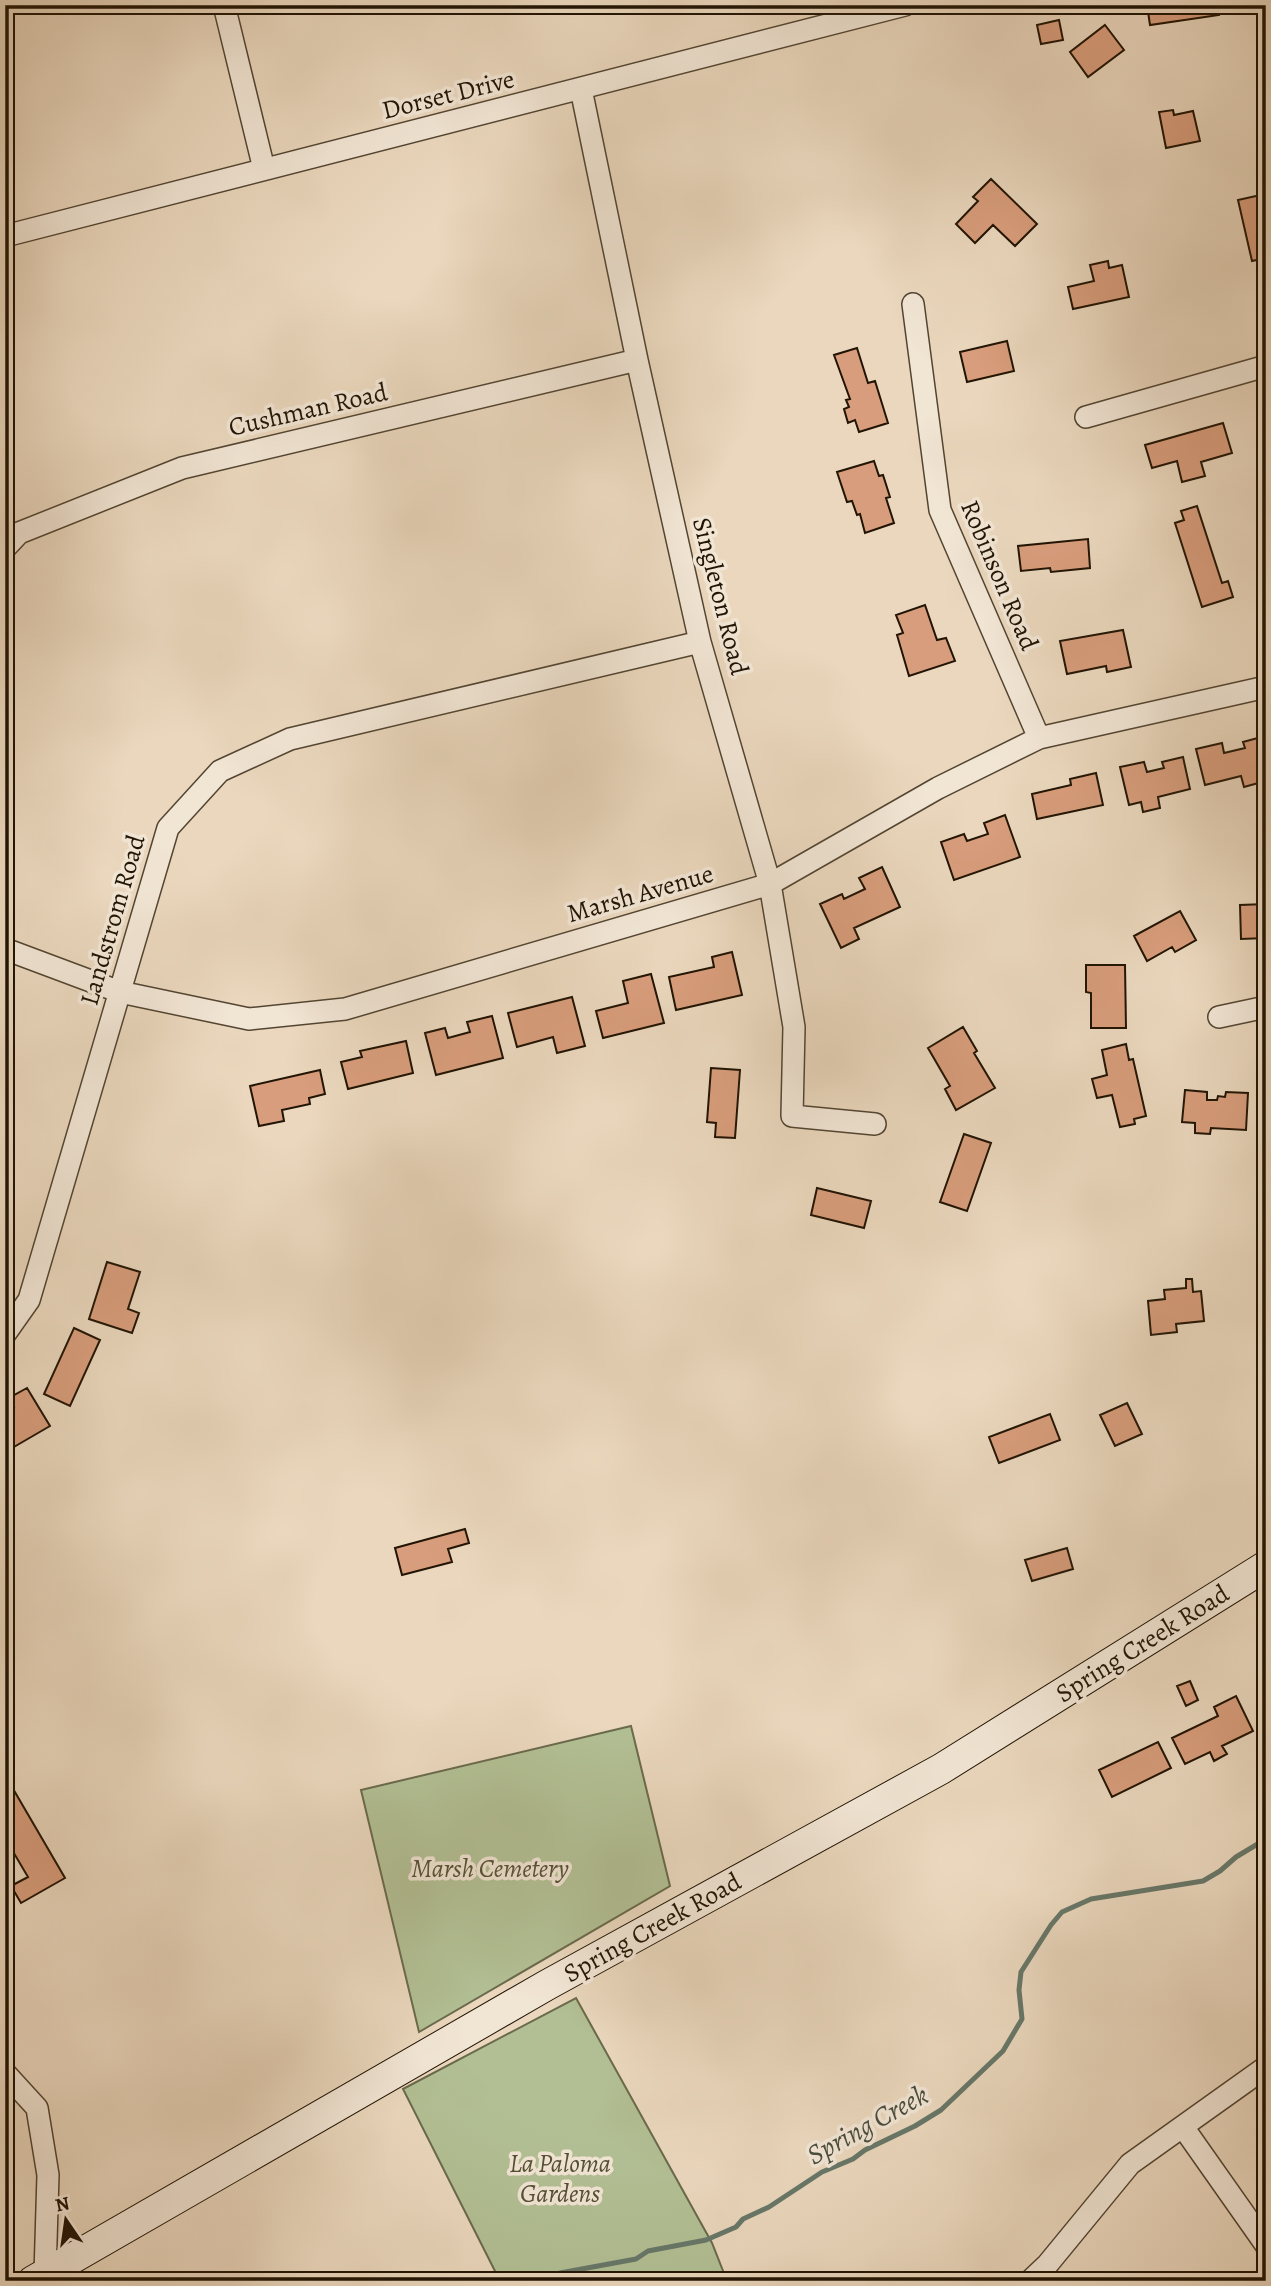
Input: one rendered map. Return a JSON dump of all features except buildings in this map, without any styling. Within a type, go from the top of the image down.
[{"type":"main road","name":"Spring Creek Road","points":[[39,2277],[547,1984],[941,1769],[1266,1566]]},
{"type":"street","points":[[224,5],[264,169]]},
{"type":"street","name":"Dorset Drive","points":[[5,236],[905,5]]},
{"type":"street","name":"Singleton Road","points":[[581,89],[637,360],[701,642],[770,884],[794,1027],[792,1116],[876,1124]]},
{"type":"street","name":"Robinson Road","points":[[914,304],[940,510],[1039,738]]},
{"type":"street","name":"Cushman Road","points":[[5,548],[19,533],[182,468],[637,360]]},
{"type":"street","points":[[1086,417],[1266,366]]},
{"type":"street","name":"Landstrom Road","points":[[5,1334],[29,1300],[168,828],[220,771],[290,739],[701,642]]},
{"type":"street","name":"Marsh Avenue","points":[[5,949],[120,992],[249,1019],[345,1009],[770,884],[938,788],[1039,738],[1266,687]]},
{"type":"street","points":[[1219,1017],[1266,1007]]},
{"type":"street","points":[[1030,2281],[1047,2265],[1129,2164],[1266,2067]]},
{"type":"street","points":[[5,2073],[37,2108],[48,2175],[39,2277]]},
{"type":"street","points":[[1183,2127],[1266,2245]]},
{"type":"green space","name":"Marsh Cemetery","points":[[631,1726],[670,1886],[419,2032],[361,1790]]},
{"type":"green space","name":"La Paloma Gardens","points":[[576,1998],[712,2243],[727,2281],[500,2281],[403,2089]]},
{"type":"waterway","name":"Spring Creek","points":[[545,2281],[560,2273],[636,2259],[648,2251],[706,2240],[736,2227],[743,2219],[769,2207],[822,2172],[915,2126],[941,2110],[1003,2051],[1022,2019],[1019,1990],[1021,1972],[1062,1912],[1091,1899],[1203,1881],[1266,1839]]}]
